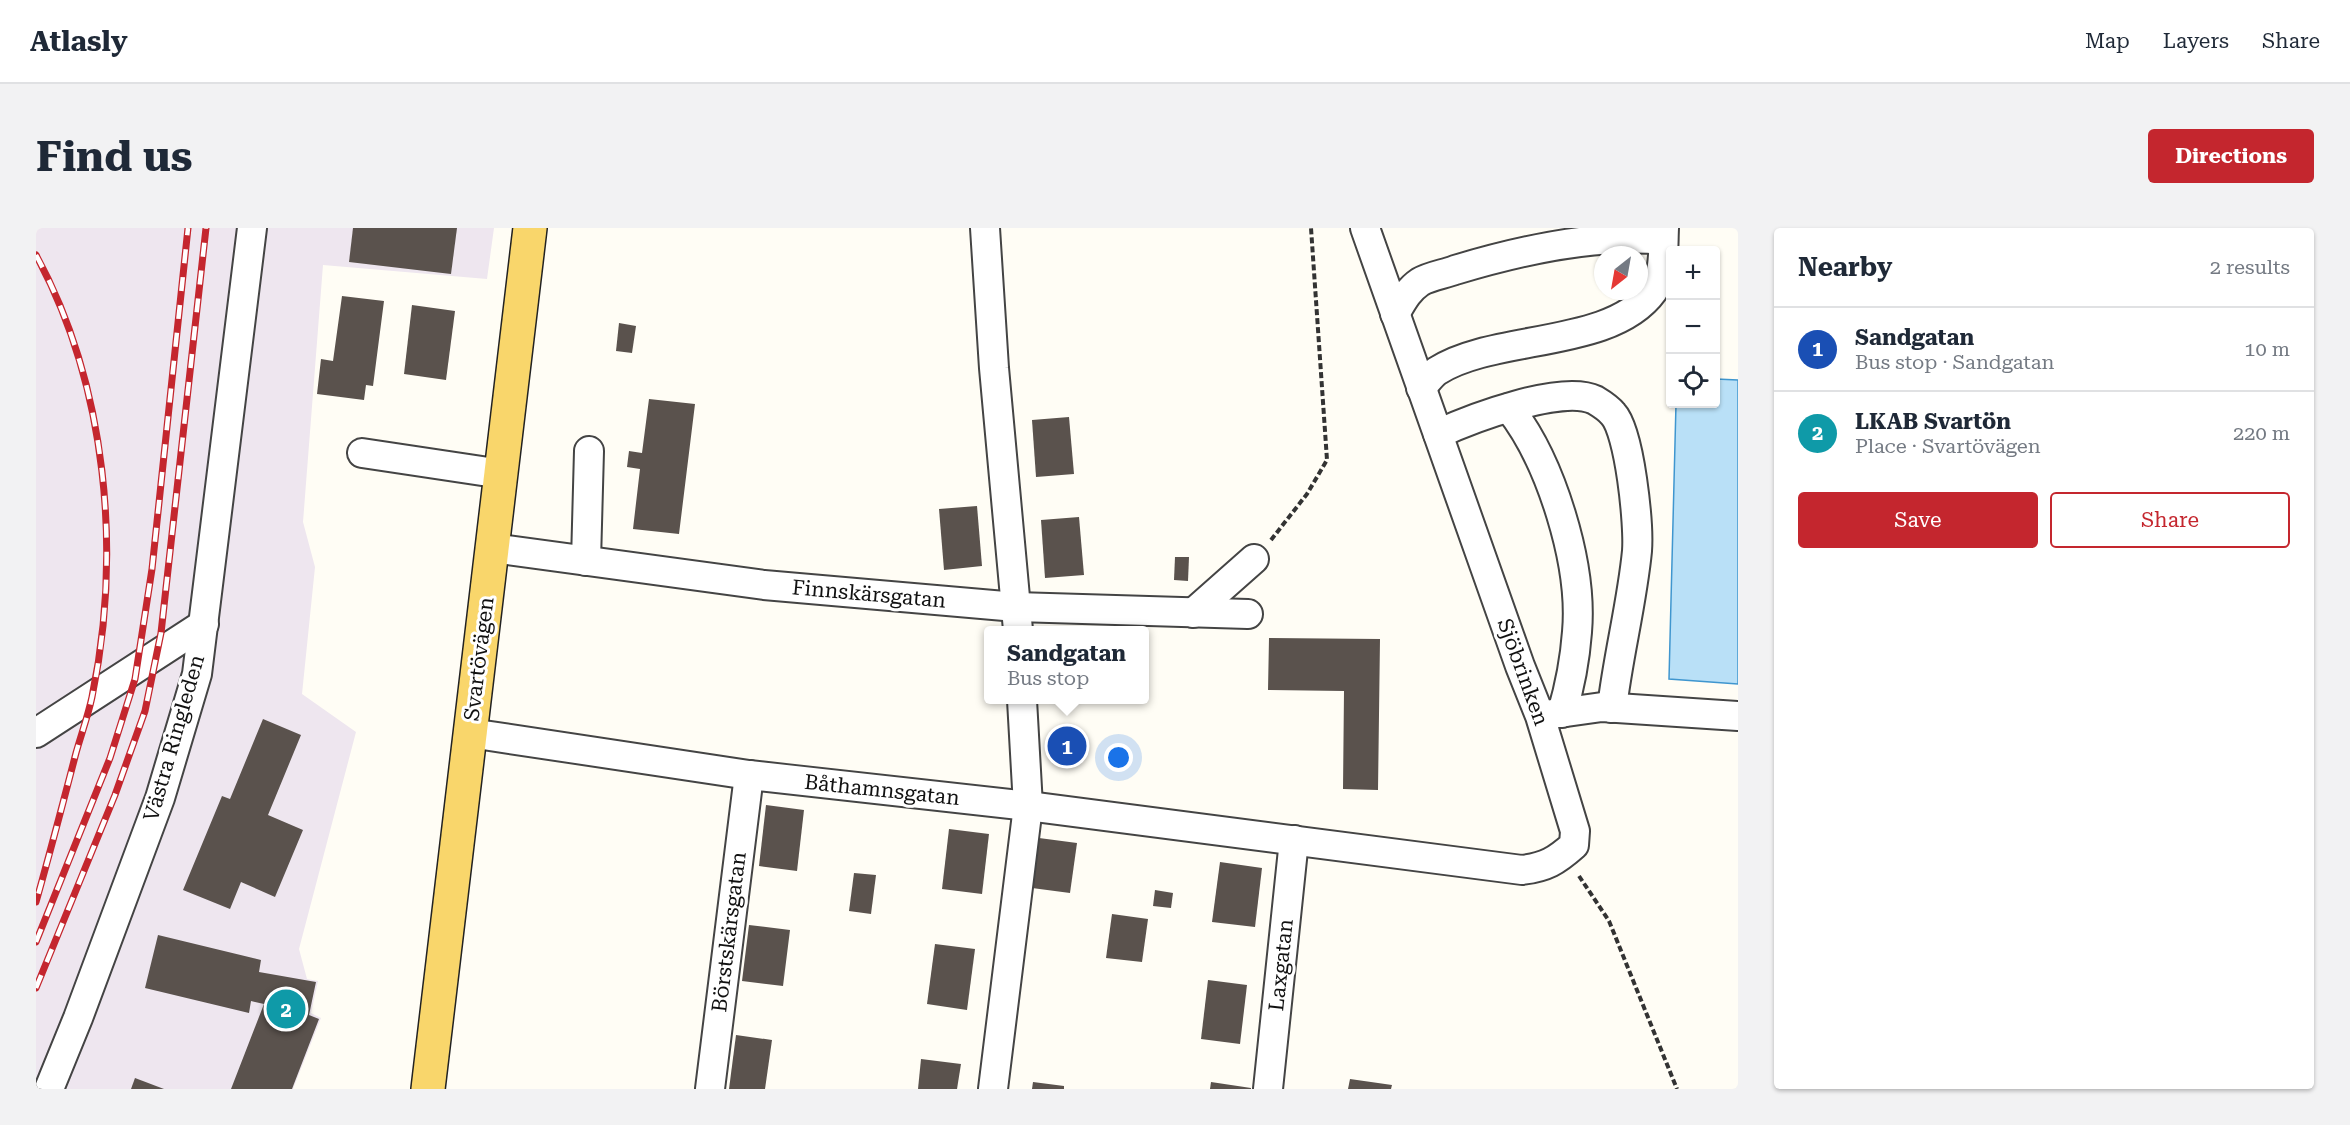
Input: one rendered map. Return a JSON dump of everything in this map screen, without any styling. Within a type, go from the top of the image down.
[{"type":"main road","name":"Svartövägen","points":[[428,1089],[530,228]]},
{"type":"street","name":"Västra Ringleden","points":[[49,1089],[160,798],[197,674],[252,228]]},
{"type":"street","points":[[985,228],[994,368],[1017,619]]},
{"type":"street","name":"Sjöbrinken","points":[[1365,228],[1520,666],[1551,714],[1575,831],[1574,845],[1558,858]]},
{"type":"street","points":[[1395,314],[1405,296],[1421,281],[1468,266],[1566,244],[1643,238],[1664,234],[1660,275],[1653,291],[1630,312],[1593,329],[1464,358],[1436,372],[1421,388]]},
{"type":"street","points":[[1437,434],[1465,422],[1550,398],[1573,396],[1594,399],[1614,414],[1624,435],[1637,521],[1637,550],[1612,708]]},
{"type":"street","points":[[1509,408],[1523,426],[1542,460],[1566,532],[1574,581],[1578,630],[1571,683],[1551,714]]},
{"type":"street","points":[[586,561],[589,451]]},
{"type":"street","points":[[363,453],[501,474]]},
{"type":"street","name":"Finnskärsgatan","points":[[492,548],[1017,619],[1193,613],[1248,614]]},
{"type":"street","points":[[1193,613],[1254,559]]},
{"type":"street","points":[[36,733],[204,624]]},
{"type":"street","points":[[993,1089],[1028,806],[1022,704]]},
{"type":"street","points":[[1551,714],[1602,707],[1738,716]]},
{"type":"street","name":"Båthamnsgatan","points":[[470,733],[749,775],[1028,806],[1294,840]]},
{"type":"street","name":"Börstskärsgatan","points":[[710,1089],[749,775]]},
{"type":"street","points":[[1294,840],[1522,870],[1541,867],[1558,858]]},
{"type":"street","name":"Laxgatan","points":[[1268,1089],[1294,840]]},
{"type":"path","points":[[1254,559],[1284,526],[1307,494],[1327,460],[1311,228]]},
{"type":"path","points":[[1558,858],[1574,870],[1609,921],[1677,1089]]},
{"type":"shaded area","points":[[36,228],[494,228],[487,279],[323,265],[303,522],[315,567],[302,694],[356,732],[299,949],[307,979],[318,981],[311,1013],[321,1018],[293,1089],[36,1089]]},
{"type":"water","points":[[1720,379],[1738,380],[1738,684],[1669,679],[1676,408],[1720,408]]},
{"type":"building","points":[[353,228],[457,228],[451,274],[349,262]]},
{"type":"building","points":[[342,296],[384,301],[373,386],[366,385],[364,400],[317,394],[321,359],[333,361]]},
{"type":"building","points":[[412,305],[455,311],[446,380],[404,374]]},
{"type":"building","points":[[619,323],[636,326],[632,353],[616,351]]},
{"type":"building","points":[[649,399],[695,404],[679,534],[633,529],[640,469],[627,467],[629,451],[642,453]]},
{"type":"building","points":[[1069,417],[1074,474],[1036,477],[1032,420]]},
{"type":"building","points":[[977,506],[982,566],[944,570],[939,509]]},
{"type":"building","points":[[1079,517],[1084,575],[1045,578],[1041,520]]},
{"type":"building","points":[[1175,557],[1189,557],[1188,581],[1174,580]]},
{"type":"building","points":[[1269,638],[1380,639],[1378,790],[1343,789],[1344,691],[1268,690]]},
{"type":"building","points":[[263,719],[301,735],[268,815],[303,830],[275,897],[241,882],[230,909],[183,890],[222,796],[230,799]]},
{"type":"building","points":[[766,805],[804,810],[797,871],[759,866]]},
{"type":"building","points":[[949,829],[989,834],[982,894],[942,889]]},
{"type":"building","points":[[1039,838],[1077,843],[1070,893],[1032,888]]},
{"type":"building","points":[[1220,862],[1262,868],[1255,927],[1212,922]]},
{"type":"building","points":[[854,873],[876,875],[871,914],[849,911]]},
{"type":"building","points":[[1155,890],[1173,893],[1171,908],[1153,906]]},
{"type":"building","points":[[1112,914],[1148,919],[1142,962],[1106,958]]},
{"type":"building","points":[[749,925],[790,930],[783,986],[742,981]]},
{"type":"building","points":[[158,935],[261,960],[259,972],[316,982],[309,1015],[319,1019],[292,1089],[231,1089],[264,1004],[251,1001],[249,1013],[145,988]]},
{"type":"building","points":[[935,944],[975,949],[967,1010],[927,1004]]},
{"type":"building","points":[[1208,980],[1247,985],[1240,1044],[1201,1039]]},
{"type":"building","points":[[736,1035],[772,1040],[765,1089],[729,1089]]},
{"type":"building","points":[[921,1059],[961,1064],[957,1089],[918,1089]]},
{"type":"building","points":[[135,1078],[164,1089],[131,1089]]},
{"type":"building","points":[[1350,1079],[1392,1085],[1391,1089],[1348,1089]]},
{"type":"building","points":[[1033,1082],[1064,1086],[1064,1089],[1032,1089]]},
{"type":"building","points":[[1211,1082],[1251,1088],[1251,1089],[1210,1089]]},
{"type":"railway","points":[[36,942],[110,758],[135,679],[152,569],[188,228]]},
{"type":"railway","points":[[36,988],[115,795],[145,711],[161,633],[206,228]]},
{"type":"railway","points":[[36,255],[60,306],[79,359],[93,414],[102,471],[106,528],[106,585],[101,642],[92,697],[36,902]]},
{"type":"place","name":"Sandgatan","points":[[1067,746]]},
{"type":"place","name":"LKAB Svartön","points":[[286,1009]]}]
